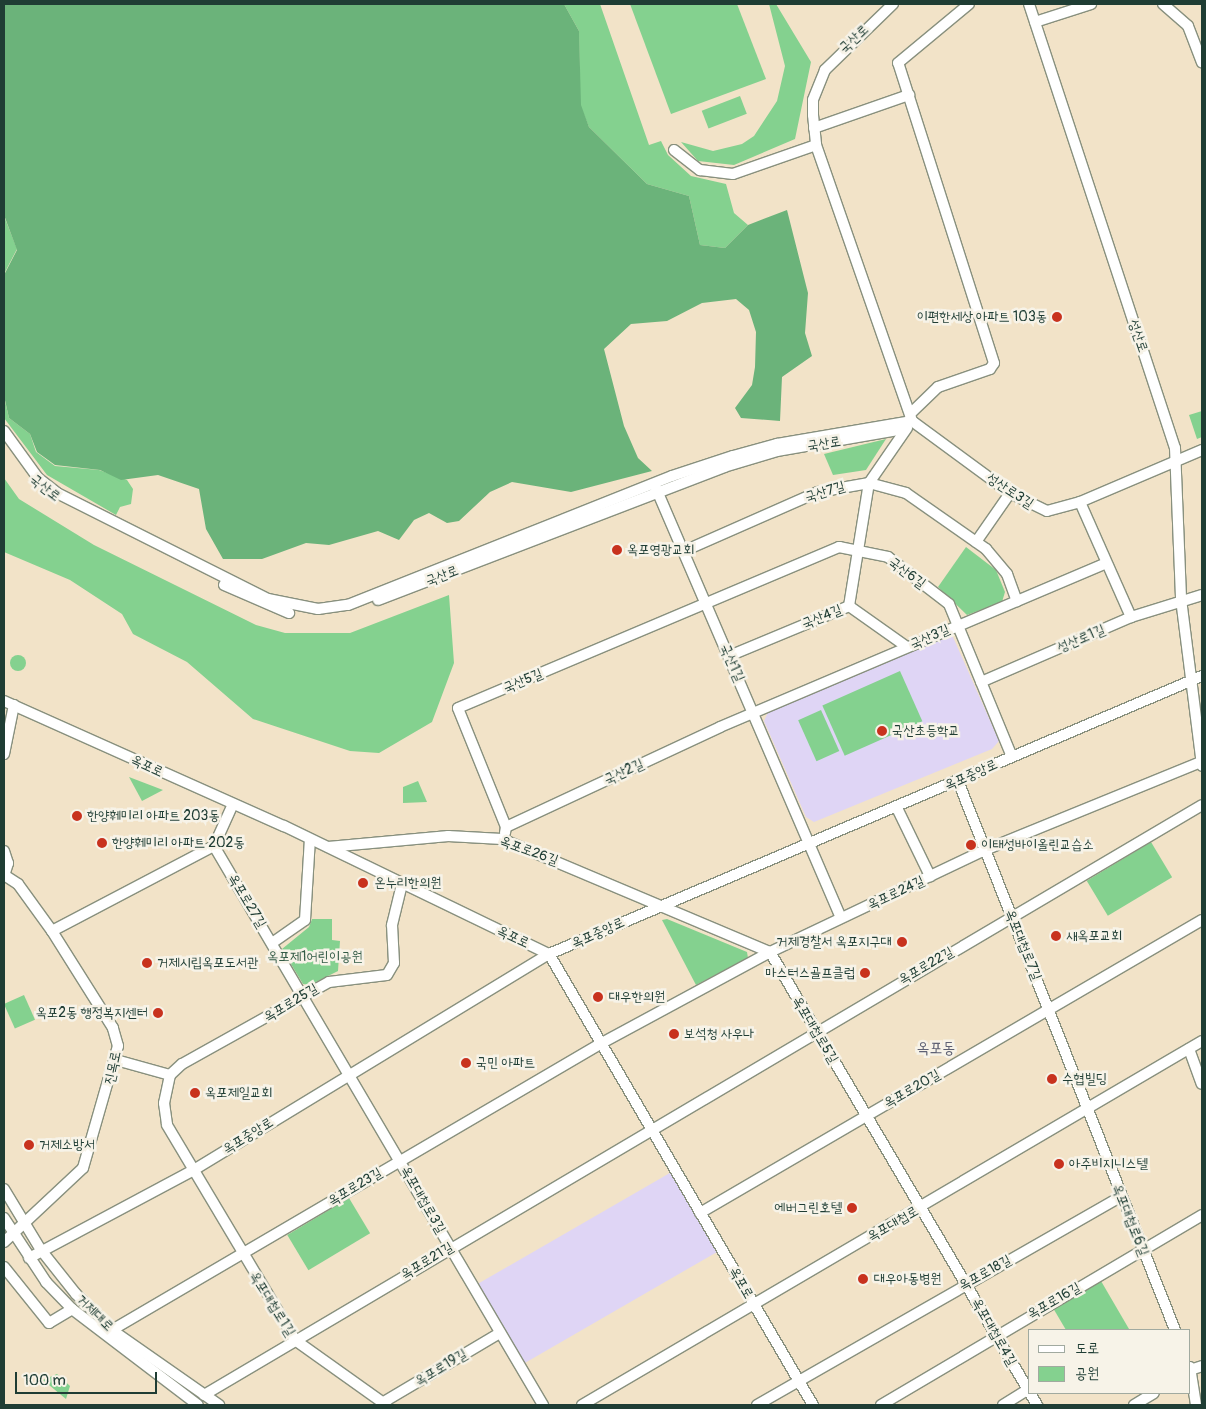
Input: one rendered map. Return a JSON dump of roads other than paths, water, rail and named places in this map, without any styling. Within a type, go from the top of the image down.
[{"type":"street","name":"국산로","points":[[4,431],[38,478],[56,493],[268,599],[294,608],[348,605],[656,488],[777,451],[909,421],[816,145],[814,128],[813,100],[825,70],[894,4]]},
{"type":"street","points":[[849,606],[869,483],[909,421],[938,387],[990,369],[994,364],[898,63],[969,4]]},
{"type":"street","name":"성산로","points":[[1029,4],[1166,416],[1176,462],[1181,599],[1202,764]]},
{"type":"street","points":[[1035,22],[1091,4]]},
{"type":"street","points":[[1163,4],[1188,26],[1202,62]]},
{"type":"street","points":[[814,128],[909,95]]},
{"type":"street","points":[[674,150],[700,170],[733,174],[816,145]]},
{"type":"street","name":"성산로3길","points":[[909,421],[1010,492],[1038,509],[1059,510],[1202,450]]},
{"type":"street","name":"국산로","points":[[4,442],[33,481],[53,497],[262,604],[292,614],[348,612],[656,488]]},
{"type":"street","name":"국산7길","points":[[684,552],[818,492],[869,483],[906,494],[976,542],[1000,562],[1017,601]]},
{"type":"street","name":"국산1길","points":[[656,488],[841,918]]},
{"type":"street","points":[[976,542],[1010,492]]},
{"type":"street","points":[[1080,502],[1131,618]]},
{"type":"street","name":"국산6길","points":[[706,604],[839,547],[888,557],[949,604],[1012,757]]},
{"type":"street","name":"국산3길","points":[[754,713],[1106,563]]},
{"type":"street","name":"성산로1길","points":[[981,682],[1131,618],[1181,599],[1202,595]]},
{"type":"street","name":"국산5길","points":[[506,828],[458,708],[706,604]]},
{"type":"street","name":"국산4길","points":[[729,656],[849,606],[907,647]]},
{"type":"street","name":"옥포중앙로","points":[[29,1258],[192,1171],[348,1074],[549,954],[897,808],[1190,679],[1202,676]]},
{"type":"street","name":"옥포로","points":[[4,701],[310,839],[549,954],[752,1304],[813,1405]]},
{"type":"street","points":[[4,754],[14,706]]},
{"type":"street","name":"국산2길","points":[[506,828],[754,713]]},
{"type":"street","name":"옥포로24길","points":[[600,1044],[770,952],[985,850],[1202,764]]},
{"type":"street","name":"옥포대첩로7길","points":[[958,781],[1088,1110]]},
{"type":"street","points":[[52,931],[214,846],[233,804]]},
{"type":"street","name":"옥포로22길","points":[[651,1129],[1202,805]]},
{"type":"street","points":[[897,808],[930,876]]},
{"type":"street","points":[[502,839],[506,828]]},
{"type":"street","name":"옥포로26길","points":[[327,847],[448,836],[502,839],[662,905]]},
{"type":"street","points":[[272,943],[305,920],[310,839]]},
{"type":"street","name":"옥포로27길","points":[[214,846],[348,1074]]},
{"type":"street","points":[[4,851],[8,863],[4,876]]},
{"type":"street","name":"진목로","points":[[4,876],[18,884],[52,931],[115,1032],[116,1060],[83,1168],[11,1230],[4,1242]]},
{"type":"street","name":"옥포로25길","points":[[170,1075],[182,1064],[342,978],[387,975],[394,963],[392,925],[402,884]]},
{"type":"street","points":[[662,905],[770,952]]},
{"type":"street","name":"옥포로20길","points":[[700,1213],[1202,920]]},
{"type":"street","name":"옥포대첩로5길","points":[[770,952],[921,1208]]},
{"type":"street","name":"옥포대첩로","points":[[582,1405],[752,1304],[1088,1110],[1202,1041]]},
{"type":"street","name":"옥포로23길","points":[[112,1330],[600,1044]]},
{"type":"street","points":[[1188,1049],[1202,1084]]},
{"type":"street","points":[[116,1060],[170,1075]]},
{"type":"street","name":"옥포대첩로3길","points":[[348,1074],[543,1405]]},
{"type":"street","name":"옥포대첩로1길","points":[[170,1075],[164,1112],[192,1171],[295,1340],[384,1404]]},
{"type":"street","name":"옥포대첩로6길","points":[[1088,1110],[1120,1197],[1175,1329]]},
{"type":"street","name":"옥포로21길","points":[[204,1395],[651,1129]]},
{"type":"street","name":"거제대로","points":[[4,1188],[41,1250],[112,1330],[219,1405]]},
{"type":"street","name":"옥포로18길","points":[[757,1405],[1120,1197]]},
{"type":"street","name":"옥포대첩로4길","points":[[921,1208],[1027,1390]]},
{"type":"street","name":"옥포로16길","points":[[881,1405],[995,1335],[1202,1215]]},
{"type":"street","name":"거제대로","points":[[4,1218],[29,1258],[72,1309],[198,1405]]},
{"type":"street","points":[[4,1267],[49,1323],[72,1309]]},
{"type":"street","name":"옥포로19길","points":[[384,1404],[500,1333]]},
{"type":"street","points":[[1191,1375],[1196,1405]]},
{"type":"street","points":[[1003,1405],[1027,1390]]},
{"type":"street","name":"옥포대첩로4길","points":[[1029,1394],[1036,1405]]},
{"type":"street","points":[[1134,1405],[1152,1394]]},
{"type":"place","name":"이편한세상 아파트 103동","points":[[1057,317]]},
{"type":"place","name":"옥포영광교회","points":[[617,550]]},
{"type":"place","name":"국산초등학교","points":[[882,731]]},
{"type":"place","name":"한양훼미리 아파트 203동","points":[[77,816]]},
{"type":"place","name":"한양훼미리 아파트 202동","points":[[102,843]]},
{"type":"place","name":"이태성바이올린교습소","points":[[971,845]]},
{"type":"place","name":"온누리한의원","points":[[363,883]]},
{"type":"place","name":"새옥포교회","points":[[1056,936]]},
{"type":"place","name":"거제경찰서 옥포지구대","points":[[902,942]]},
{"type":"place","name":"거제시립옥포도서관","points":[[147,963]]},
{"type":"place","name":"마스터스골프클럽","points":[[865,973]]},
{"type":"place","name":"대우한의원","points":[[598,997]]},
{"type":"place","name":"옥포2동 행정복지센터","points":[[158,1013]]},
{"type":"place","name":"보석청 사우나","points":[[674,1034]]},
{"type":"place","name":"국민 아파트","points":[[466,1063]]},
{"type":"place","name":"수협빌딩","points":[[1052,1079]]},
{"type":"place","name":"옥포제일교회","points":[[195,1093]]},
{"type":"place","name":"거제소방서","points":[[29,1145]]},
{"type":"place","name":"아주비지니스텔","points":[[1059,1164]]},
{"type":"place","name":"에버그린호텔","points":[[852,1208]]},
{"type":"place","name":"대우아동병원","points":[[863,1279]]},
{"type":"district","name":"옥포동","points":[[936,1048]]},
{"type":"park label","name":"옥포제1어린이공원","points":[[315,957]]}]
